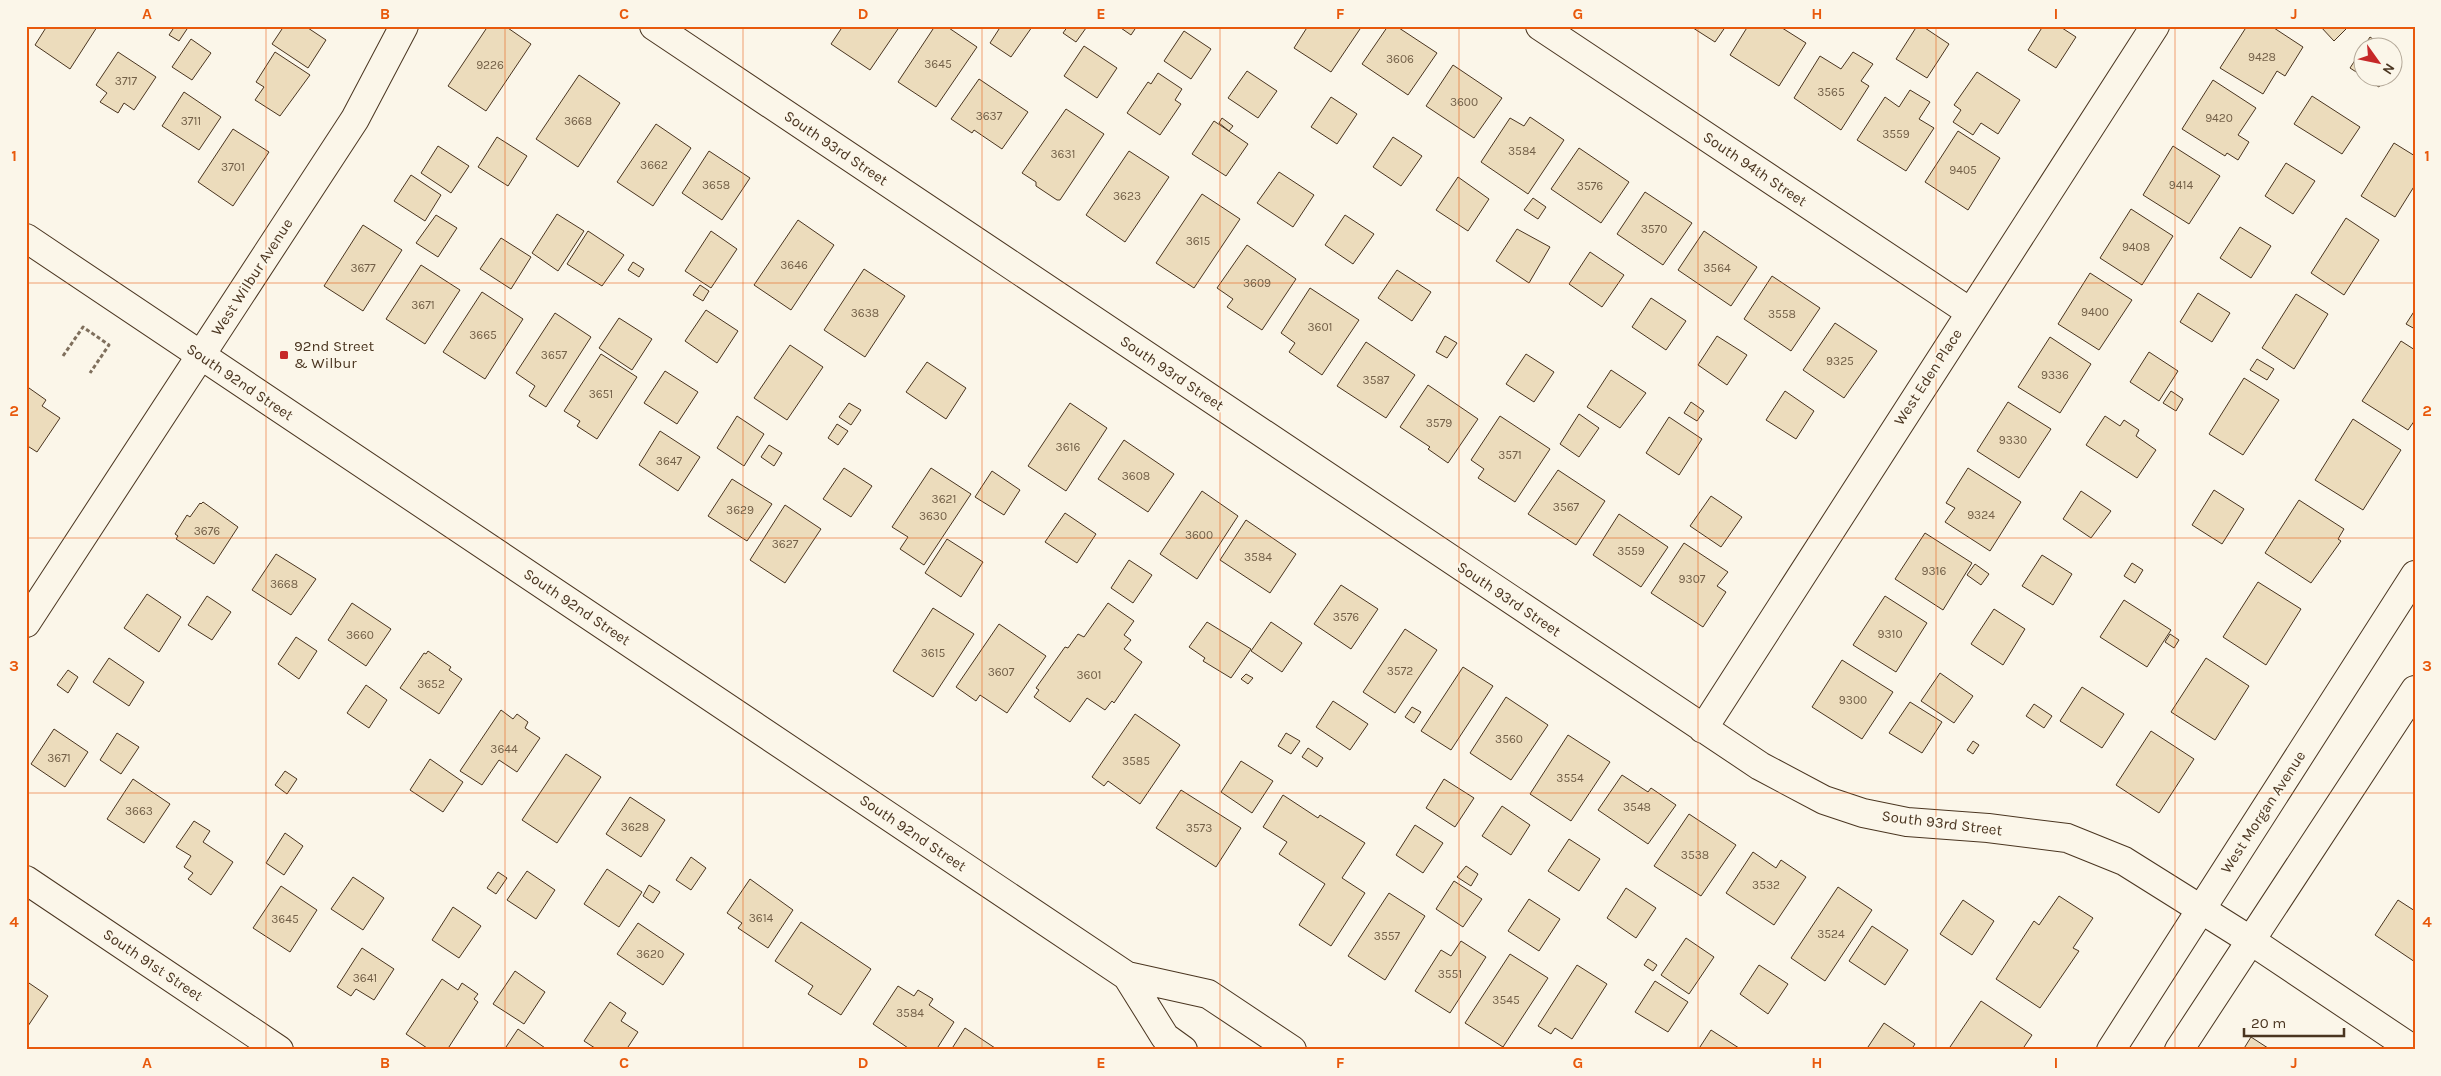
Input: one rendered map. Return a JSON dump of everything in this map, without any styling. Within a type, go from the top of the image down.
[{"type":"street","name":"West Wilbur Avenue","points":[[26,623],[355,119],[404,26]]},
{"type":"street","name":"South 93rd Street","points":[[654,26],[1760,766],[1824,800],[1863,813],[1907,822],[1988,828],[2067,838],[2124,861],[2250,940],[2414,1050]]},
{"type":"street","name":"South 94th Street","points":[[1540,26],[1970,312]]},
{"type":"street","name":"West Eden Place","points":[[1703,729],[2155,26]]},
{"type":"street","name":"South 92nd Street","points":[[26,238],[1127,976],[1208,994],[1292,1050]]},
{"type":"street","name":"West Morgan Avenue","points":[[2111,1050],[2415,575]]},
{"type":"street","points":[[2179,1050],[2415,690]]},
{"type":"street","name":"South 91st Street","points":[[26,880],[279,1050]]},
{"type":"street","name":"South 92nd Street","points":[[1127,976],[1165,1037],[1183,1050]]},
{"type":"path","points":[[64,356],[83,327],[109,345],[90,373]]},
{"type":"building","points":[[47,26],[97,27],[70,69],[35,45]]},
{"type":"building","points":[[175,26],[184,26],[187,29],[179,41],[169,35]]},
{"type":"building","points":[[284,26],[305,26],[326,40],[308,68],[272,44]]},
{"type":"building","points":[[488,26],[505,26],[531,44],[486,111],[448,86]]},
{"type":"building","points":[[843,26],[900,26],[870,70],[831,44]]},
{"type":"building","points":[[935,26],[946,26],[977,47],[936,107],[898,82]]},
{"type":"building","points":[[1001,26],[1032,27],[1011,57],[990,43]]},
{"type":"building","points":[[1068,26],[1083,26],[1086,28],[1076,42],[1063,33]]},
{"type":"building","points":[[1118,26],[1137,26],[1131,35]]},
{"type":"building","points":[[1308,26],[1362,26],[1331,72],[1294,48]]},
{"type":"building","points":[[1388,26],[1396,26],[1437,53],[1408,95],[1362,64]]},
{"type":"building","points":[[1690,26],[1726,26],[1715,42]]},
{"type":"building","points":[[1748,26],[1779,26],[1806,43],[1779,86],[1730,55]]},
{"type":"building","points":[[1917,26],[1922,26],[1949,44],[1927,78],[1896,59]]},
{"type":"building","points":[[2043,26],[2059,26],[2076,37],[2056,68],[2028,50]]},
{"type":"building","points":[[2247,26],[2271,26],[2303,47],[2285,76],[2277,71],[2263,94],[2220,68]]},
{"type":"building","points":[[2320,26],[2349,26],[2334,41]]},
{"type":"building","points":[[1184,31],[1211,49],[1191,79],[1164,61]]},
{"type":"building","points":[[191,39],[211,53],[192,80],[172,67]]},
{"type":"building","points":[[1084,46],[1117,68],[1097,98],[1064,76]]},
{"type":"building","points":[[118,52],[156,77],[134,110],[124,103],[118,113],[100,102],[107,93],[96,85]]},
{"type":"building","points":[[275,52],[310,75],[280,116],[255,100],[264,87],[256,82]]},
{"type":"building","points":[[1853,52],[1873,64],[1861,81],[1869,86],[1841,130],[1794,98],[1820,56],[1841,69]]},
{"type":"building","points":[[2354,62],[2354,71],[2350,68]]},
{"type":"building","points":[[1453,65],[1502,98],[1474,138],[1426,106]]},
{"type":"building","points":[[1247,71],[1277,91],[1258,118],[1228,98]]},
{"type":"building","points":[[1977,72],[2020,100],[1998,134],[1981,123],[1973,135],[1953,122],[1961,110],[1954,105]]},
{"type":"building","points":[[1158,73],[1182,89],[1175,100],[1181,104],[1160,135],[1127,113],[1148,82],[1151,84]]},
{"type":"building","points":[[579,75],[620,103],[578,167],[536,139]]},
{"type":"building","points":[[979,79],[1028,112],[1002,149],[974,130],[972,133],[951,119]]},
{"type":"building","points":[[2213,80],[2256,108],[2238,135],[2249,142],[2238,160],[2227,153],[2225,156],[2182,129]]},
{"type":"building","points":[[1910,90],[1930,102],[1919,119],[1934,128],[1906,171],[1857,140],[1885,97],[1899,107]]},
{"type":"building","points":[[184,92],[221,117],[199,150],[162,126]]},
{"type":"building","points":[[2312,96],[2360,127],[2342,154],[2294,124]]},
{"type":"building","points":[[1331,97],[1357,114],[1337,144],[1311,127]]},
{"type":"building","points":[[1066,109],[1104,134],[1060,200],[1057,200],[1036,186],[1036,182],[1022,173]]},
{"type":"building","points":[[1530,117],[1564,140],[1528,194],[1481,162],[1510,118],[1524,126]]},
{"type":"building","points":[[1222,118],[1233,126],[1229,131],[1219,123]]},
{"type":"building","points":[[1214,121],[1248,144],[1226,176],[1192,154]]},
{"type":"building","points":[[656,124],[691,148],[653,206],[617,182]]},
{"type":"building","points":[[233,129],[269,152],[233,206],[198,182]]},
{"type":"building","points":[[1958,131],[2000,158],[1968,210],[1925,182]]},
{"type":"building","points":[[497,137],[527,156],[508,186],[478,167]]},
{"type":"building","points":[[1393,137],[1422,156],[1401,186],[1373,167]]},
{"type":"building","points":[[2394,143],[2415,156],[2415,185],[2395,217],[2361,196]]},
{"type":"building","points":[[438,146],[469,166],[451,193],[421,173]]},
{"type":"building","points":[[2173,146],[2220,176],[2189,224],[2143,195]]},
{"type":"building","points":[[1579,148],[1629,182],[1601,223],[1551,189]]},
{"type":"building","points":[[709,151],[750,178],[722,220],[682,193]]},
{"type":"building","points":[[1129,151],[1169,177],[1125,242],[1086,215]]},
{"type":"building","points":[[2286,163],[2315,181],[2293,214],[2265,196]]},
{"type":"building","points":[[1279,172],[1314,195],[1293,227],[1257,203]]},
{"type":"building","points":[[411,175],[441,195],[425,221],[394,201]]},
{"type":"building","points":[[1458,177],[1489,199],[1468,231],[1436,210]]},
{"type":"building","points":[[1645,192],[1692,223],[1663,265],[1617,234]]},
{"type":"building","points":[[1202,194],[1240,219],[1194,288],[1156,263]]},
{"type":"building","points":[[1533,198],[1546,207],[1538,219],[1524,210]]},
{"type":"building","points":[[2131,209],[2173,236],[2142,285],[2100,258]]},
{"type":"building","points":[[557,214],[584,231],[558,271],[532,253]]},
{"type":"building","points":[[436,215],[457,228],[438,257],[416,243]]},
{"type":"building","points":[[1345,215],[1374,234],[1353,264],[1325,245]]},
{"type":"building","points":[[2346,218],[2379,240],[2344,295],[2311,273]]},
{"type":"building","points":[[798,220],[834,245],[791,310],[754,285]]},
{"type":"building","points":[[363,225],[402,250],[363,311],[324,286]]},
{"type":"building","points":[[2240,227],[2271,246],[2251,278],[2220,258]]},
{"type":"building","points":[[1517,229],[1550,247],[1529,283],[1496,261]]},
{"type":"building","points":[[588,231],[624,255],[602,286],[567,264]]},
{"type":"building","points":[[711,231],[737,249],[711,288],[685,271]]},
{"type":"building","points":[[1704,231],[1757,267],[1731,306],[1678,270]]},
{"type":"building","points":[[501,238],[531,257],[511,289],[480,269]]},
{"type":"building","points":[[1247,245],[1296,279],[1262,330],[1227,307],[1233,299],[1217,288]]},
{"type":"building","points":[[1590,252],[1624,275],[1602,307],[1569,284]]},
{"type":"building","points":[[633,262],[644,269],[639,277],[628,270]]},
{"type":"building","points":[[421,265],[460,290],[425,344],[386,319]]},
{"type":"building","points":[[864,269],[905,296],[865,357],[824,330]]},
{"type":"building","points":[[1397,270],[1431,292],[1412,321],[1378,298]]},
{"type":"building","points":[[2090,273],[2132,300],[2099,350],[2058,324]]},
{"type":"building","points":[[1772,276],[1820,308],[1791,351],[1744,319]]},
{"type":"building","points":[[700,285],[709,291],[703,301],[693,295]]},
{"type":"building","points":[[1310,288],[1359,320],[1322,375],[1289,352],[1295,343],[1281,333]]},
{"type":"building","points":[[482,292],[523,319],[485,379],[443,352]]},
{"type":"building","points":[[2198,293],[2230,313],[2212,342],[2180,322]]},
{"type":"building","points":[[2296,294],[2328,314],[2294,369],[2262,348]]},
{"type":"building","points":[[1651,298],[1686,321],[1666,350],[1632,327]]},
{"type":"building","points":[[706,310],[738,331],[717,363],[685,341]]},
{"type":"building","points":[[2415,310],[2415,329],[2406,324]]},
{"type":"building","points":[[555,313],[591,337],[546,407],[529,396],[535,386],[516,373]]},
{"type":"building","points":[[619,318],[652,339],[632,370],[599,348]]},
{"type":"building","points":[[1835,323],[1877,351],[1844,398],[1803,370]]},
{"type":"building","points":[[1445,336],[1457,343],[1447,358],[1436,352]]},
{"type":"building","points":[[1717,336],[1747,355],[1727,385],[1698,365]]},
{"type":"building","points":[[2050,337],[2091,364],[2060,413],[2018,387]]},
{"type":"building","points":[[2401,341],[2415,350],[2415,420],[2408,430],[2362,401]]},
{"type":"building","points":[[1366,342],[1415,375],[1386,418],[1337,386]]},
{"type":"building","points":[[790,345],[823,367],[787,420],[754,398]]},
{"type":"building","points":[[2149,352],[2178,371],[2159,401],[2130,382]]},
{"type":"building","points":[[601,354],[637,377],[597,439],[577,426],[580,421],[564,411]]},
{"type":"building","points":[[1526,354],[1554,372],[1534,402],[1506,384]]},
{"type":"building","points":[[2257,359],[2274,369],[2267,380],[2250,370]]},
{"type":"building","points":[[927,362],[966,388],[946,419],[906,392]]},
{"type":"building","points":[[1611,370],[1646,393],[1620,428],[1587,407]]},
{"type":"building","points":[[665,371],[698,392],[677,424],[644,403]]},
{"type":"building","points":[[2244,378],[2279,400],[2243,455],[2209,434]]},
{"type":"building","points":[[1428,385],[1478,419],[1448,463],[1428,449],[1430,447],[1400,427]]},
{"type":"building","points":[[29,388],[46,400],[42,406],[60,418],[37,452],[26,445],[26,392]]},
{"type":"building","points":[[1785,391],[1814,411],[1796,439],[1766,420]]},
{"type":"building","points":[[2171,391],[2183,399],[2176,411],[2163,403]]},
{"type":"building","points":[[1691,402],[1704,411],[1697,421],[1684,413]]},
{"type":"building","points":[[2008,402],[2051,429],[2019,478],[1977,451]]},
{"type":"building","points":[[849,403],[861,410],[851,425],[839,417]]},
{"type":"building","points":[[1070,403],[1107,428],[1066,491],[1028,466]]},
{"type":"building","points":[[1579,414],[1599,428],[1579,457],[1560,444]]},
{"type":"building","points":[[737,416],[764,434],[744,466],[717,448]]},
{"type":"building","points":[[1500,416],[1550,449],[1515,502],[1478,478],[1484,469],[1471,460]]},
{"type":"building","points":[[2105,416],[2120,426],[2124,420],[2139,430],[2136,436],[2156,450],[2137,478],[2086,445]]},
{"type":"building","points":[[1669,417],[1702,439],[1679,475],[1646,453]]},
{"type":"building","points":[[2353,419],[2401,450],[2363,510],[2315,480]]},
{"type":"building","points":[[837,424],[848,431],[838,445],[828,438]]},
{"type":"building","points":[[660,431],[700,457],[678,491],[639,465]]},
{"type":"building","points":[[1124,440],[1174,474],[1148,512],[1098,479]]},
{"type":"building","points":[[769,445],[782,453],[774,466],[761,457]]},
{"type":"building","points":[[844,468],[872,486],[851,517],[823,499]]},
{"type":"building","points":[[931,468],[971,494],[924,565],[900,549],[908,537],[892,527]]},
{"type":"building","points":[[1968,468],[2021,502],[1990,551],[1945,522],[1955,508],[1946,503]]},
{"type":"building","points":[[1558,470],[1605,501],[1576,545],[1528,514]]},
{"type":"building","points":[[992,471],[1020,490],[1004,515],[975,497]]},
{"type":"building","points":[[732,479],[772,504],[747,541],[708,516]]},
{"type":"building","points":[[2214,490],[2244,509],[2222,544],[2192,525]]},
{"type":"building","points":[[1202,491],[1238,516],[1197,579],[1160,554]]},
{"type":"building","points":[[2081,491],[2111,511],[2091,538],[2063,519]]},
{"type":"building","points":[[1711,496],[1742,517],[1721,547],[1690,526]]},
{"type":"building","points":[[2299,500],[2344,529],[2338,539],[2341,541],[2311,583],[2265,553]]},
{"type":"building","points":[[203,502],[238,527],[214,564],[176,539],[178,536],[175,534],[187,515],[190,517],[200,503]]},
{"type":"building","points":[[785,505],[821,529],[785,583],[750,560]]},
{"type":"building","points":[[1065,513],[1096,534],[1077,563],[1045,542]]},
{"type":"building","points":[[1619,514],[1668,547],[1641,587],[1593,555]]},
{"type":"building","points":[[1246,520],[1296,554],[1270,593],[1220,560]]},
{"type":"building","points":[[1925,533],[1972,563],[1943,610],[1895,579]]},
{"type":"building","points":[[947,539],[983,562],[961,597],[925,573]]},
{"type":"building","points":[[1684,543],[1728,572],[1717,586],[1726,592],[1703,627],[1651,593]]},
{"type":"building","points":[[276,554],[316,579],[291,615],[252,590]]},
{"type":"building","points":[[2042,555],[2072,574],[2053,605],[2022,586]]},
{"type":"building","points":[[1129,560],[1152,575],[1133,603],[1111,588]]},
{"type":"building","points":[[2132,563],[2143,570],[2135,583],[2124,576]]},
{"type":"building","points":[[1975,564],[1989,574],[1981,585],[1967,575]]},
{"type":"building","points":[[2258,582],[2301,609],[2266,665],[2223,637]]},
{"type":"building","points":[[1341,585],[1378,609],[1351,649],[1314,624]]},
{"type":"building","points":[[147,594],[181,617],[159,652],[124,628]]},
{"type":"building","points":[[207,596],[231,612],[212,640],[188,625]]},
{"type":"building","points":[[1885,596],[1927,623],[1896,672],[1853,645]]},
{"type":"building","points":[[2124,600],[2171,630],[2147,667],[2100,637]]},
{"type":"building","points":[[352,603],[391,629],[366,666],[328,640]]},
{"type":"building","points":[[1108,603],[1134,621],[1124,635],[1131,640],[1124,649],[1142,662],[1114,703],[1112,701],[1105,710],[1087,698],[1070,722],[1034,697],[1039,690],[1036,688],[1065,647],[1068,648],[1078,634],[1084,637]]},
{"type":"building","points":[[933,608],[974,634],[933,697],[893,671]]},
{"type":"building","points":[[1994,609],[2025,629],[2003,665],[1971,644]]},
{"type":"building","points":[[1207,622],[1251,649],[1231,678],[1203,661],[1205,658],[1189,647]]},
{"type":"building","points":[[1271,622],[1302,643],[1282,672],[1251,651]]},
{"type":"building","points":[[999,624],[1046,656],[1007,713],[980,695],[976,701],[956,687]]},
{"type":"building","points":[[1405,629],[1437,650],[1395,713],[1363,692]]},
{"type":"building","points":[[2170,634],[2179,640],[2174,648],[2165,642]]},
{"type":"building","points":[[296,637],[317,651],[299,679],[278,664]]},
{"type":"building","points":[[428,651],[451,667],[449,670],[462,679],[439,714],[400,688],[424,653],[426,654]]},
{"type":"building","points":[[109,658],[144,682],[129,706],[93,682]]},
{"type":"building","points":[[2206,658],[2249,686],[2215,740],[2171,712]]},
{"type":"building","points":[[1842,660],[1893,692],[1862,739],[1812,707]]},
{"type":"building","points":[[1463,667],[1493,686],[1451,750],[1421,731]]},
{"type":"building","points":[[68,670],[78,677],[68,693],[57,685]]},
{"type":"building","points":[[1940,673],[1973,696],[1954,723],[1921,701]]},
{"type":"building","points":[[1246,674],[1253,678],[1248,684],[1241,679]]},
{"type":"building","points":[[366,685],[387,700],[369,728],[347,713]]},
{"type":"building","points":[[2082,687],[2124,714],[2102,748],[2060,721]]},
{"type":"building","points":[[1506,697],[1548,725],[1511,780],[1470,753]]},
{"type":"building","points":[[1333,701],[1368,724],[1350,750],[1316,727]]},
{"type":"building","points":[[1910,702],[1942,722],[1922,753],[1889,733]]},
{"type":"building","points":[[2034,704],[2052,716],[2044,728],[2026,716]]},
{"type":"building","points":[[1412,707],[1421,712],[1414,723],[1405,717]]},
{"type":"building","points":[[501,710],[513,719],[517,714],[528,722],[525,728],[540,738],[517,772],[499,760],[482,785],[460,771]]},
{"type":"building","points":[[1135,714],[1180,745],[1140,804],[1108,781],[1104,786],[1092,777]]},
{"type":"building","points":[[54,729],[88,752],[65,787],[31,764]]},
{"type":"building","points":[[2151,731],[2194,759],[2159,813],[2116,785]]},
{"type":"building","points":[[117,733],[139,747],[121,774],[100,760]]},
{"type":"building","points":[[1286,733],[1300,741],[1291,754],[1278,746]]},
{"type":"building","points":[[1568,735],[1610,762],[1571,821],[1530,794]]},
{"type":"building","points":[[1973,741],[1979,745],[1973,754],[1967,750]]},
{"type":"building","points":[[1308,748],[1323,758],[1317,767],[1302,757]]},
{"type":"building","points":[[566,754],[601,777],[557,843],[522,820]]},
{"type":"building","points":[[430,759],[463,782],[443,812],[410,790]]},
{"type":"building","points":[[1241,761],[1273,781],[1252,813],[1221,792]]},
{"type":"building","points":[[285,771],[297,779],[287,794],[275,785]]},
{"type":"building","points":[[1622,775],[1648,792],[1651,788],[1676,805],[1648,844],[1598,810]]},
{"type":"building","points":[[133,779],[170,804],[144,843],[107,819]]},
{"type":"building","points":[[1444,779],[1474,798],[1455,827],[1426,808]]},
{"type":"building","points":[[1181,790],[1241,828],[1216,867],[1156,828]]},
{"type":"building","points":[[1283,795],[1318,818],[1320,815],[1365,843],[1342,878],[1365,893],[1331,946],[1299,925],[1325,884],[1279,854],[1287,842],[1263,827]]},
{"type":"building","points":[[630,797],[665,820],[641,857],[606,834]]},
{"type":"building","points":[[1502,806],[1530,825],[1511,855],[1482,836]]},
{"type":"building","points":[[1689,814],[1736,845],[1701,896],[1654,866]]},
{"type":"building","points":[[194,821],[210,831],[203,842],[233,862],[211,895],[188,879],[193,873],[184,867],[191,856],[176,847]]},
{"type":"building","points":[[1415,825],[1443,843],[1423,873],[1396,855]]},
{"type":"building","points":[[285,833],[303,846],[284,875],[266,863]]},
{"type":"building","points":[[1569,839],[1600,859],[1579,891],[1548,871]]},
{"type":"building","points":[[1753,852],[1776,868],[1781,860],[1806,877],[1774,925],[1726,893]]},
{"type":"building","points":[[691,857],[706,868],[691,890],[676,880]]},
{"type":"building","points":[[1466,866],[1478,874],[1471,886],[1457,877]]},
{"type":"building","points":[[607,869],[642,892],[619,927],[584,904]]},
{"type":"building","points":[[527,871],[555,890],[536,919],[507,900]]},
{"type":"building","points":[[498,872],[507,878],[496,894],[487,888]]},
{"type":"building","points":[[353,877],[384,898],[363,930],[331,909]]},
{"type":"building","points":[[750,879],[793,910],[768,948],[738,928],[742,923],[727,913]]},
{"type":"building","points":[[1454,881],[1482,899],[1463,927],[1436,909]]},
{"type":"building","points":[[649,885],[660,892],[653,903],[643,896]]},
{"type":"building","points":[[281,886],[317,910],[290,952],[253,928]]},
{"type":"building","points":[[1838,887],[1872,910],[1825,981],[1791,958]]},
{"type":"building","points":[[1626,888],[1656,908],[1636,938],[1607,918]]},
{"type":"building","points":[[1389,893],[1425,916],[1385,980],[1348,956]]},
{"type":"building","points":[[2059,896],[2093,918],[2073,948],[2079,951],[2040,1008],[1996,979],[2034,921],[2039,925]]},
{"type":"building","points":[[1529,899],[1560,919],[1539,951],[1508,931]]},
{"type":"building","points":[[1963,900],[1994,921],[1972,955],[1940,934]]},
{"type":"building","points":[[2398,900],[2415,911],[2415,962],[2375,935]]},
{"type":"building","points":[[453,907],[481,926],[459,958],[432,940]]},
{"type":"building","points":[[801,922],[871,969],[841,1015],[808,994],[813,986],[775,961]]},
{"type":"building","points":[[638,923],[684,954],[663,985],[617,954]]},
{"type":"building","points":[[1872,926],[1908,950],[1885,985],[1849,961]]},
{"type":"building","points":[[1686,938],[1714,957],[1689,994],[1661,975]]},
{"type":"building","points":[[1461,941],[1486,957],[1450,1013],[1415,991],[1441,950],[1451,956]]},
{"type":"building","points":[[362,948],[394,969],[374,1000],[356,989],[351,996],[337,987]]},
{"type":"building","points":[[1510,954],[1548,978],[1503,1047],[1465,1023]]},
{"type":"building","points":[[1648,959],[1657,965],[1653,971],[1644,965]]},
{"type":"building","points":[[1577,965],[1607,984],[1572,1039],[1555,1028],[1551,1034],[1538,1026]]},
{"type":"building","points":[[1759,965],[1788,984],[1768,1014],[1740,994]]},
{"type":"building","points":[[515,971],[545,992],[524,1024],[493,1004]]},
{"type":"building","points":[[442,979],[458,990],[462,983],[478,994],[474,999],[478,1002],[447,1050],[430,1050],[406,1034]]},
{"type":"building","points":[[26,981],[48,996],[26,1029]]},
{"type":"building","points":[[1655,981],[1688,1002],[1668,1032],[1635,1012]]},
{"type":"building","points":[[898,986],[914,996],[918,990],[933,999],[929,1005],[954,1022],[936,1050],[911,1050],[873,1024]]},
{"type":"building","points":[[1981,1001],[2032,1035],[2022,1050],[1948,1050]]},
{"type":"building","points":[[610,1002],[626,1013],[621,1021],[638,1032],[626,1050],[598,1050],[584,1041]]},
{"type":"building","points":[[1884,1023],[1915,1044],[1911,1050],[1866,1050]]},
{"type":"building","points":[[965,1028],[998,1050],[951,1050]]},
{"type":"building","points":[[518,1029],[548,1050],[504,1050]]},
{"type":"building","points":[[1711,1030],[1742,1050],[1698,1050]]},
{"type":"building","points":[[2251,1037],[2271,1050],[2243,1050]]},
{"type":"place","name":"92nd Street & Wilbur","points":[[284,355]]}]
